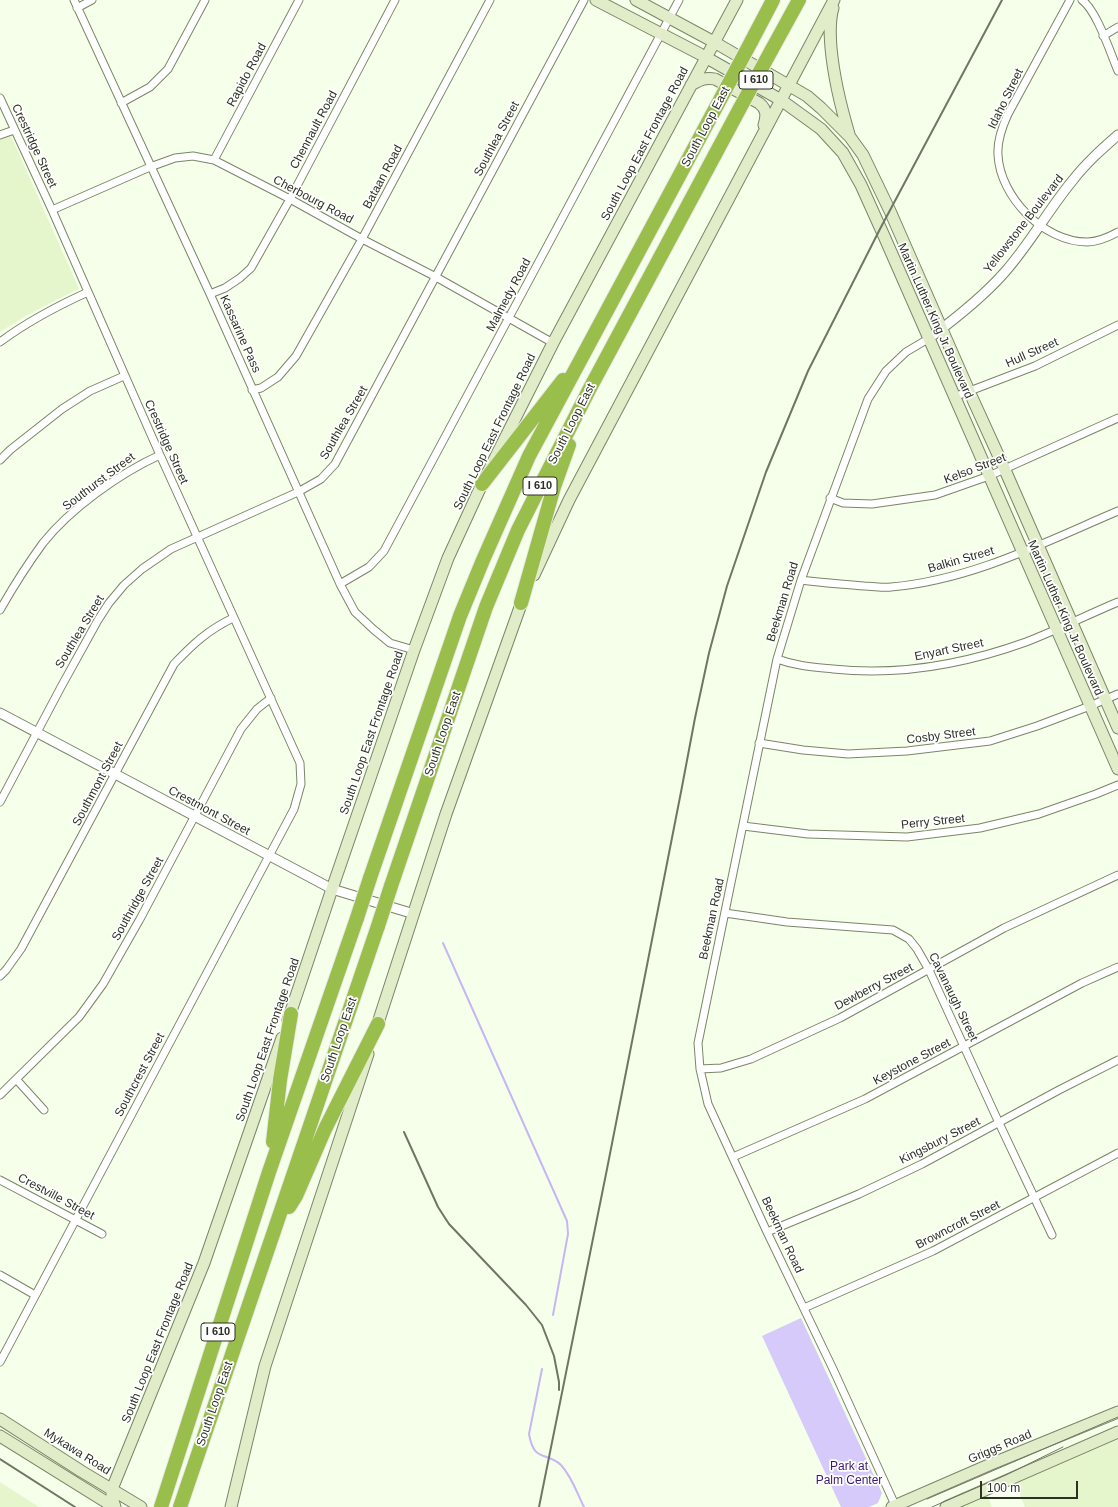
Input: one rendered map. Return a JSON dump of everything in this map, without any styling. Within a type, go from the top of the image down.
[{"type":"highway","name":"South Loop East","points":[[161,1507],[269,1172],[455,630],[480,567],[529,456],[773,0]]},
{"type":"highway","name":"South Loop East","points":[[181,1504],[486,607],[518,530],[589,390],[799,0]]},
{"type":"highway","points":[[482,484],[587,348]]},
{"type":"highway","points":[[521,603],[554,487],[589,390]]},
{"type":"highway","points":[[269,1172],[280,1080],[291,1014]]},
{"type":"highway","points":[[276,1227],[296,1196],[325,1129],[378,1024]]},
{"type":"main road","name":"Martin Luther King Jr Boulevard","points":[[596,0],[706,58],[781,100],[821,129],[843,153],[861,185],[884,236],[1118,769]]},
{"type":"main road","name":"Martin Luther King Jr Boulevard","points":[[636,0],[790,84],[821,108],[850,137],[863,155],[898,229],[968,391],[1005,470],[1118,728]]},
{"type":"main road","name":"South Loop East Frontage Road","points":[[112,1489],[204,1263],[291,1014],[332,888],[414,650],[448,558],[482,484],[553,343],[737,0]]},
{"type":"main road","points":[[231,1507],[265,1366],[446,814],[521,603],[569,500],[834,0]]},
{"type":"main road","points":[[834,0],[830,32],[833,72],[838,96],[850,137]]},
{"type":"main road","points":[[691,85],[701,79],[715,79],[764,106],[766,112],[765,124],[738,173],[735,187]]},
{"type":"main road","points":[[861,185],[875,178]]},
{"type":"main road","points":[[884,236],[898,229]]},
{"type":"main road","name":"Griggs Road","points":[[894,1506],[1118,1412]]},
{"type":"main road","name":"Mykawa Road","points":[[0,1419],[81,1471],[141,1507]]},
{"type":"main road","points":[[946,1507],[1118,1432]]},
{"type":"main road","points":[[0,1436],[114,1507]]},
{"type":"main road","points":[[112,1489],[114,1507]]},
{"type":"street","name":"Kassarine Pass","points":[[74,0],[210,294],[340,584],[355,612],[373,630],[390,643],[414,650]]},
{"type":"street","points":[[77,8],[92,0]]},
{"type":"street","points":[[121,103],[150,87],[168,69],[205,0]]},
{"type":"street","name":"Rapido Road","points":[[214,160],[299,0]]},
{"type":"street","name":"Chennault Road","points":[[210,294],[225,288],[240,278],[251,268],[290,199],[395,0]]},
{"type":"street","name":"Bataan Road","points":[[252,390],[261,388],[278,377],[296,356],[362,239],[490,0]]},
{"type":"street","name":"Southlea Street","points":[[0,802],[64,680],[109,603],[124,585],[142,569],[171,549],[298,492],[321,479],[335,464],[584,0]]},
{"type":"street","name":"Malmedy Road","points":[[340,584],[369,567],[384,552],[679,0]]},
{"type":"street","name":"Idaho Street","points":[[1070,0],[1008,114],[1002,128],[999,140],[998,155],[1000,169],[1008,192],[1015,203],[1041,226],[1056,234],[1078,242],[1100,240],[1118,232]]},
{"type":"street","points":[[1082,0],[1090,8],[1118,71]]},
{"type":"street","points":[[1103,36],[1118,27]]},
{"type":"street","name":"Crestridge Street","points":[[0,98],[52,210],[124,376],[300,763],[301,784],[298,797]]},
{"type":"street","points":[[0,135],[14,130]]},
{"type":"street","name":"Yellowstone Boulevard","points":[[928,339],[968,308],[1004,273],[1041,226],[1072,180],[1100,150],[1118,135]]},
{"type":"street","name":"Cherbourg Road","points":[[52,210],[150,167],[175,158],[193,156],[214,160],[436,277],[553,343]]},
{"type":"street","points":[[0,342],[16,330],[58,306],[88,292]]},
{"type":"street","name":"Hull Street","points":[[954,397],[1036,366],[1118,325]]},
{"type":"street","name":"Beekman Road","points":[[894,1506],[804,1308],[708,1104],[700,1069],[698,1043],[744,826],[759,743],[777,659],[801,580],[830,498],[868,399],[886,371],[906,352],[928,339]]},
{"type":"street","points":[[0,460],[10,450],[62,409],[90,391],[124,376]]},
{"type":"street","name":"Kelso Street","points":[[830,498],[843,503],[872,504],[935,495],[1005,470],[1118,418]]},
{"type":"street","name":"Southurst Street","points":[[0,610],[14,584],[44,542],[75,511],[110,484],[143,462],[160,455]]},
{"type":"street","name":"Balkin Street","points":[[801,580],[826,584],[890,587],[930,581],[962,574],[1008,558],[1118,511]]},
{"type":"street","name":"Enyart Street","points":[[777,659],[793,665],[857,672],[918,669],[975,658],[1026,642],[1118,602]]},
{"type":"street","name":"Southmont Street","points":[[0,976],[21,949],[174,664],[194,643],[221,624],[234,618]]},
{"type":"street","name":"Cosby Street","points":[[759,743],[803,750],[848,754],[907,751],[990,741],[1037,726],[1118,694]]},
{"type":"street","name":"Southridge Street","points":[[0,1095],[79,1017],[104,984],[241,729],[257,709],[271,698]]},
{"type":"street","name":"Crestmont Street","points":[[0,713],[194,817],[332,888],[414,914]]},
{"type":"street","name":"Perry Street","points":[[744,826],[808,834],[907,837],[980,828],[1040,814],[1118,785]]},
{"type":"street","name":"Southcrest Street","points":[[0,1362],[294,809],[298,797]]},
{"type":"street","name":"Dewberry Street","points":[[700,1069],[721,1068],[751,1060],[840,1018],[1004,928],[1118,875]]},
{"type":"street","name":"Cavanaugh Street","points":[[725,913],[787,922],[893,930],[909,939],[917,949],[929,970],[1052,1236]]},
{"type":"street","name":"Keystone Street","points":[[733,1157],[864,1099],[1082,983],[1118,967]]},
{"type":"street","name":"Kingsbury Street","points":[[767,1232],[859,1194],[922,1164],[1118,1060]]},
{"type":"street","points":[[16,1079],[44,1110]]},
{"type":"street","name":"Browncroft Street","points":[[804,1308],[933,1251],[1118,1152]]},
{"type":"street","name":"Crestville Street","points":[[0,1180],[102,1234]]},
{"type":"street","points":[[0,1275],[35,1295]]},
{"type":"shaded area","points":[[11,136],[79,289],[24,317],[0,332],[0,140]]},
{"type":"shaded area","points":[[1118,1434],[1118,1507],[1025,1507],[1015,1483]]},
{"type":"shaded area","points":[[0,1482],[39,1507],[0,1507]]},
{"type":"shaded area","points":[[987,1494],[992,1507],[958,1507]]},
{"type":"green space","name":"Park at Palm Center","points":[[801,1318],[882,1493],[878,1503],[869,1507],[841,1507],[762,1336]]},
{"type":"waterway","points":[[443,943],[567,1221],[568,1234],[553,1315]]},
{"type":"waterway","points":[[542,1369],[529,1434],[531,1443],[537,1453],[550,1458],[561,1465],[571,1480],[584,1507]]},
{"type":"tram line","points":[[927,1499],[1118,1417]]},
{"type":"tram line","points":[[932,1507],[1006,1475],[1063,1447]]},
{"type":"railway","points":[[539,1507],[695,718],[709,653],[727,586],[766,472],[808,371],[880,229],[1002,0]]},
{"type":"railway","points":[[404,1132],[438,1207],[449,1224],[526,1305],[542,1325],[554,1356],[559,1390]]},
{"type":"railway","points":[[0,1459],[75,1507]]}]
